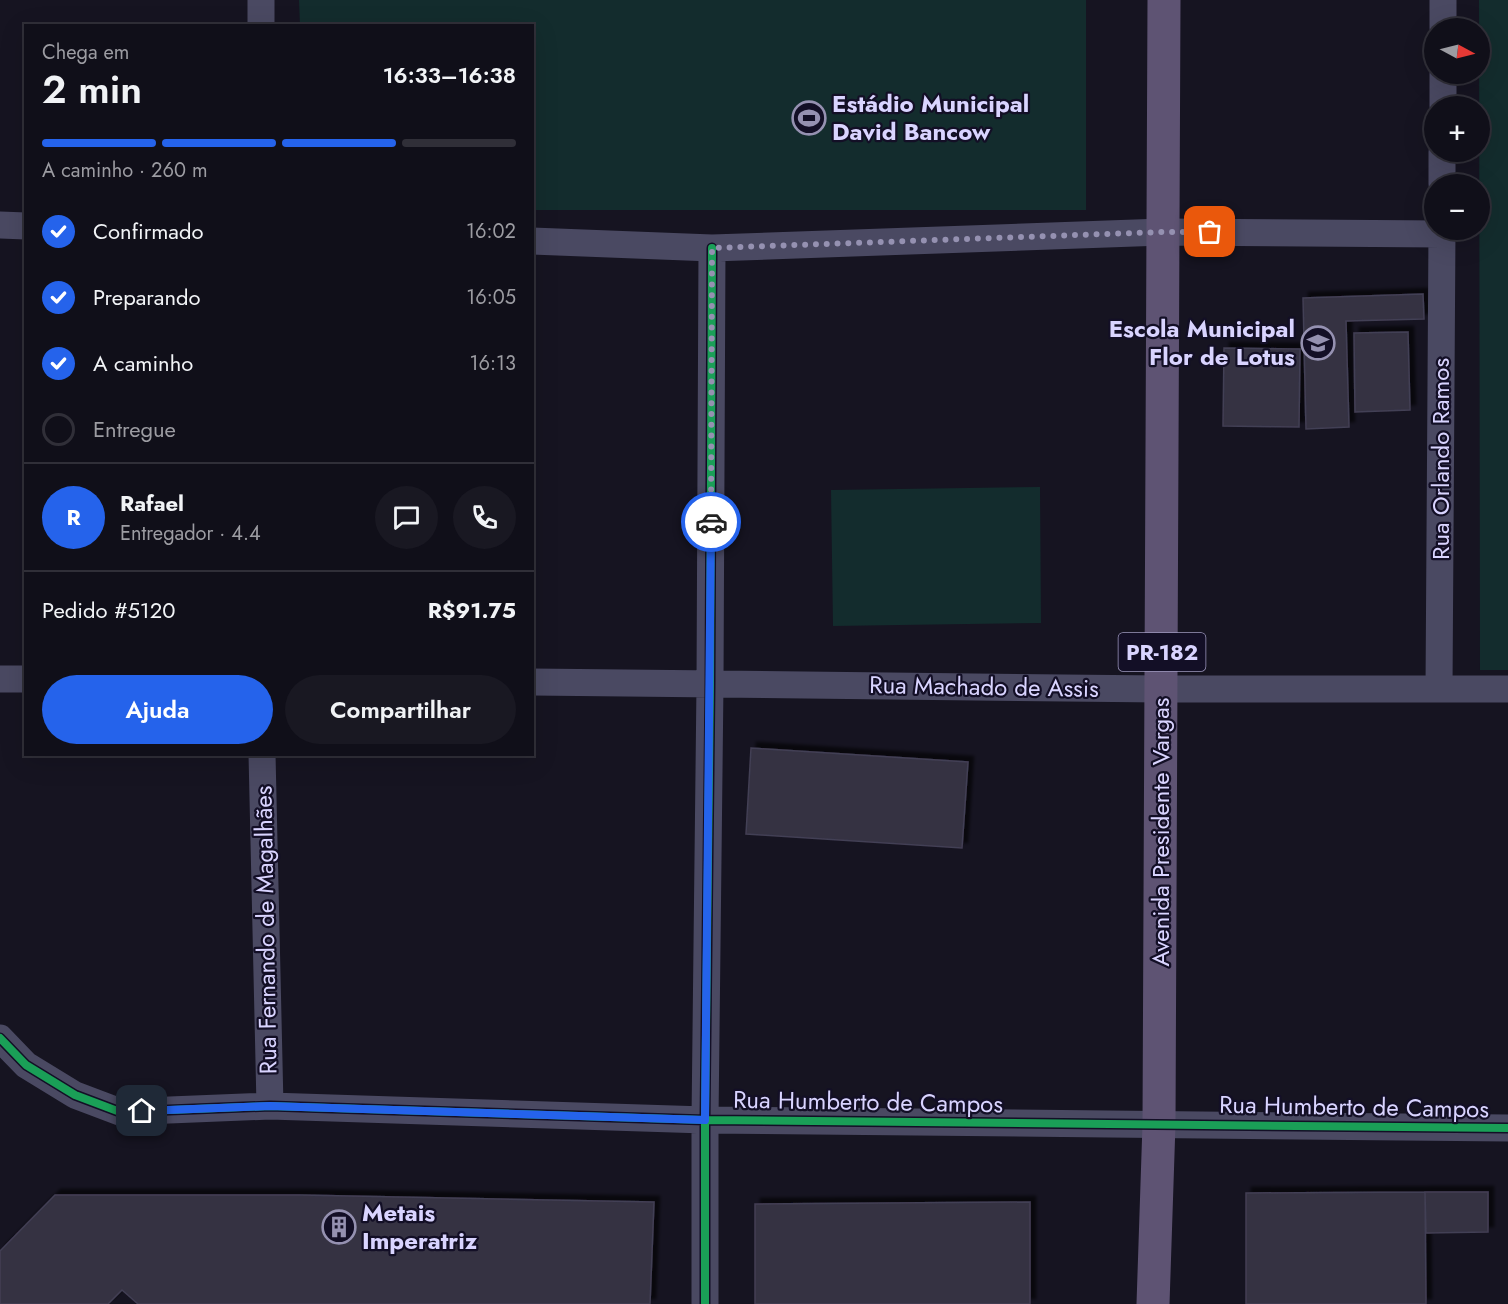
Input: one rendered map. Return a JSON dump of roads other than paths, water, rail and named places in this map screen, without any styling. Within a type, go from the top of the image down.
[{"type":"main road","name":"Avenida Presidente Vargas","points":[[1154,1304],[1159,1124],[1164,0]]},
{"type":"street","points":[[261,0],[261,24]]},
{"type":"street","points":[[1443,0],[1443,18]]},
{"type":"street","points":[[0,225],[24,226]]},
{"type":"street","points":[[534,241],[712,248],[1163,232],[1424,232]]},
{"type":"street","name":"Rua Orlando Ramos","points":[[1440,689],[1442,240]]},
{"type":"street","points":[[705,1304],[711,684],[712,248]]},
{"type":"street","points":[[0,679],[24,679]]},
{"type":"street","name":"Rua Machado de Assis","points":[[534,682],[1161,689],[1508,689]]},
{"type":"street","name":"Rua Fernando de Magalhães","points":[[262,756],[270,1106]]},
{"type":"street","name":"Rua Humberto de Campos","points":[[0,1038],[26,1065],[75,1095],[120,1112],[270,1106],[705,1120],[1508,1128]]},
{"type":"place","name":"Estádio Municipal David Bancow","points":[[809,118]]},
{"type":"place","name":"Escola Municipal Flor de Lotus","points":[[1318,343]]},
{"type":"place","name":"Metais Imperatriz","points":[[339,1227]]}]
